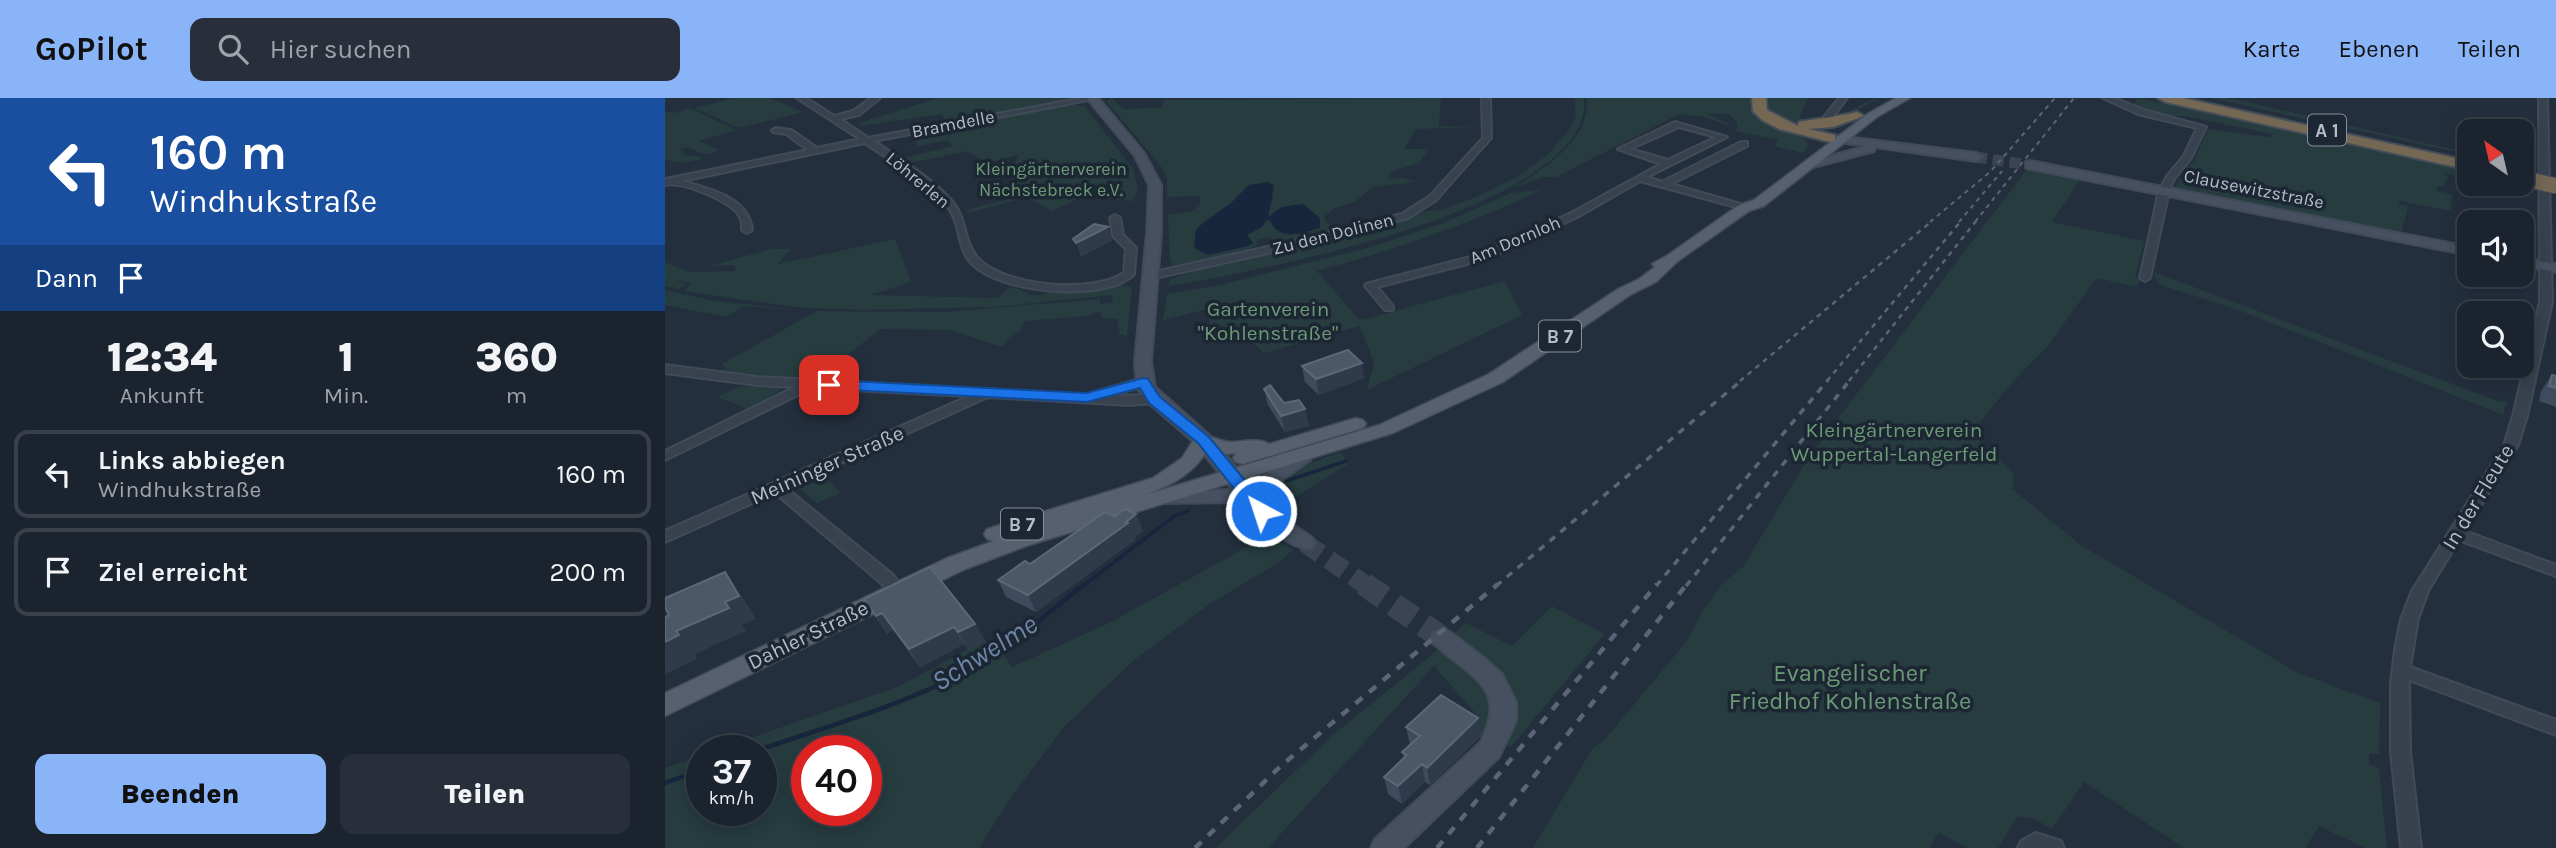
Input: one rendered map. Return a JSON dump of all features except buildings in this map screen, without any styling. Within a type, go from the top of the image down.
[{"type":"highway","points":[[1759,98],[1760,111],[1771,120],[1838,137]]},
{"type":"highway","name":"A 1","points":[[2185,98],[2457,159]]},
{"type":"highway","points":[[2201,98],[2457,159]]},
{"type":"highway","name":"A 1","points":[[2157,99],[2457,160]]},
{"type":"highway","points":[[1792,126],[1823,125],[1857,116]]},
{"type":"highway","points":[[1792,126],[1809,139],[1812,159]]},
{"type":"highway","points":[[2534,175],[2556,180]]},
{"type":"highway","points":[[2534,180],[2556,186]]},
{"type":"main road","points":[[1838,137],[1857,116],[1889,98]]},
{"type":"main road","points":[[1838,137],[1904,98]]},
{"type":"main road","name":"B 7","points":[[1227,470],[1386,429],[1413,414],[1496,378],[1624,292],[1630,282],[1640,275],[1672,258],[1744,208],[1759,203],[1838,137]]},
{"type":"main road","points":[[1160,490],[1189,462],[1203,440],[1225,448],[1293,451]]},
{"type":"main road","name":"Dahler Straße","points":[[665,690],[1025,523],[1160,490],[1227,470]]},
{"type":"main road","name":"Dahler Straße","points":[[665,705],[894,586]]},
{"type":"street","name":"Löhrerlen","points":[[801,98],[870,140],[948,201],[957,215],[962,243],[976,263],[1009,281],[1053,287],[1104,284],[1125,278],[1130,269],[1131,247],[1118,236],[1115,218]]},
{"type":"street","points":[[834,118],[856,113],[876,98]]},
{"type":"street","name":"Bramdelle","points":[[1051,106],[1073,98]]},
{"type":"street","points":[[1093,98],[1140,155],[1151,174],[1156,202],[1143,362],[1148,390],[1203,440],[1255,504],[1305,543]]},
{"type":"street","name":"Bramdelle","points":[[1061,103],[1093,98]]},
{"type":"street","name":"Bramdelle","points":[[668,181],[1093,98]]},
{"type":"street","name":"Zu den Dolinen","points":[[1150,279],[1393,220],[1414,211],[1433,198],[1487,138],[1486,98]]},
{"type":"street","points":[[1828,117],[1843,98]]},
{"type":"street","points":[[2107,98],[2141,112],[2202,127],[2187,158],[2170,178],[2164,191],[2145,278]]},
{"type":"street","name":"In der Fleute","points":[[2411,848],[2401,773],[2403,671],[2411,610],[2505,457],[2515,434],[2546,302],[2550,267],[2543,98]]},
{"type":"street","points":[[1639,178],[1723,136],[1678,124],[1622,149],[1668,163]]},
{"type":"street","points":[[776,131],[788,132],[815,151]]},
{"type":"street","points":[[1838,137],[1976,157]]},
{"type":"street","points":[[1663,185],[1744,144]]},
{"type":"street","points":[[1812,159],[1887,145]]},
{"type":"street","name":"Clausewitzstraße","points":[[2030,165],[2457,249]]},
{"type":"street","points":[[1639,178],[1744,208]]},
{"type":"street","name":"Am Dornloh","points":[[1389,308],[1370,286],[1486,257],[1576,214],[1639,178]]},
{"type":"street","points":[[668,181],[733,203],[746,217],[747,230]]},
{"type":"street","points":[[665,369],[718,378],[1103,398],[1148,390]]},
{"type":"street","points":[[665,456],[810,384]]},
{"type":"street","points":[[1087,397],[1148,390]]},
{"type":"street","name":"Meininger Straße","points":[[665,537],[989,392]]},
{"type":"street","points":[[1255,504],[1271,476],[1293,451]]},
{"type":"street","points":[[776,487],[894,586]]},
{"type":"street","points":[[1160,490],[1255,504]]},
{"type":"street","points":[[2457,534],[2556,571]]},
{"type":"street","points":[[1385,848],[1490,748],[1503,721],[1504,702],[1493,681],[1475,663],[1442,638]]},
{"type":"street","points":[[2403,671],[2556,727]]},
{"type":"green space","points":[[734,98],[771,98],[803,112],[739,128],[694,108]]},
{"type":"green space","points":[[938,98],[1068,98],[1056,103],[946,123],[942,114],[861,126],[858,123]]},
{"type":"green space","points":[[1112,98],[1123,109],[1161,108],[1164,100],[1441,98],[1439,126],[1483,127],[1416,129],[1404,149],[1429,149],[1419,163],[1393,171],[1387,179],[1403,178],[1416,182],[1374,187],[1353,203],[1334,208],[1323,218],[1334,231],[1280,244],[1269,237],[1256,240],[1258,244],[1241,253],[1174,266],[1170,261],[1168,215],[1192,211],[1200,204],[1200,196],[1167,197],[1167,180],[1163,169],[1106,101]],"holes":[[[1249,185],[1273,196],[1268,217],[1287,207],[1301,206],[1309,208],[1319,228],[1297,234],[1266,220],[1262,227],[1247,235],[1253,243],[1208,255],[1195,242],[1201,223],[1231,203]]]},
{"type":"green space","points":[[1574,98],[1584,98],[1572,137],[1535,172],[1478,203],[1410,229],[1338,250],[1269,267],[1168,286],[1170,279],[1196,270],[1390,224],[1476,197],[1518,176],[1546,156],[1567,133],[1576,116]]},
{"type":"green space","points":[[1587,98],[1753,98],[1753,109],[1759,115],[1797,134],[1809,145],[1803,153],[1774,146],[1779,140],[1734,131],[1738,128],[1737,122],[1729,114],[1708,114],[1734,127],[1704,117],[1680,114],[1556,177],[1544,177],[1513,188],[1551,162],[1574,139],[1586,113]]},
{"type":"green space","points":[[1765,98],[1808,98],[1799,118],[1822,120],[1840,116],[1864,103],[1881,98],[1838,120],[1804,123],[1792,122],[1772,114],[1764,107]]},
{"type":"green space","points":[[2137,98],[2457,167],[2457,176],[2441,173],[2448,176],[2443,187],[2438,186],[2436,191],[2452,194],[2451,211],[2399,201],[2398,204],[2408,206],[2401,235],[2174,190],[2187,167],[2194,161],[2208,129],[2269,137],[2273,134],[2185,116],[2161,116],[2137,109],[2134,104]]},
{"type":"green space","points":[[2211,98],[2229,98],[2457,152]]},
{"type":"green space","name":"Kleingärtnerverein Nächstebreck e.V.","points":[[1073,105],[1085,106],[1133,169],[1138,188],[1133,201],[1082,197],[1052,211],[1027,197],[968,213],[966,210],[1023,195],[1013,189],[1012,183],[1012,171],[1019,155],[986,163],[968,151],[911,163],[904,158],[953,146],[947,140],[918,146],[910,134]]},
{"type":"green space","points":[[690,108],[736,130],[699,141],[718,150],[710,154],[688,147],[680,149],[686,156],[702,159],[685,163],[665,160],[665,112],[674,113]]},
{"type":"green space","points":[[2028,168],[2057,173],[2057,177],[2060,174],[2081,178],[2052,222],[2144,241],[2135,277],[2142,279],[2136,287],[2097,278],[2046,348],[2009,386],[1972,433],[2013,473],[2014,485],[2011,488],[2082,546],[2298,673],[2380,703],[2379,754],[2369,754],[2369,764],[2379,768],[2387,848],[2365,848],[2319,826],[2305,848],[2184,848],[2084,782],[2052,829],[2033,818],[2017,817],[1998,848],[1967,848],[1939,832],[1929,848],[1533,848],[1593,748],[1606,738],[1686,642],[1703,610],[1722,584],[1743,567],[1811,454]]},
{"type":"green space","name":"Gartenverein \"Kohlenstraße\"","points":[[1542,190],[1431,235],[1317,271],[1362,320],[1505,281],[1522,315],[1367,390],[1374,363],[1360,326],[1264,353],[1244,334],[1213,345],[1197,328],[1209,324],[1211,308],[1163,320],[1167,294],[1221,285],[1371,247],[1441,224],[1511,193]]},
{"type":"green space","points":[[895,239],[911,282],[871,295],[997,298],[1011,287],[1041,295],[1052,289],[1116,284],[1132,287],[1127,336],[1120,334],[1117,319],[1102,318],[1099,311],[1087,316],[1024,321],[1022,328],[1001,347],[951,330],[881,329],[817,378],[732,374],[719,372],[726,368],[722,364],[817,311],[945,312],[1100,299],[1100,304],[1112,302],[1113,295],[993,307],[859,310],[794,307],[684,291],[692,283],[676,280],[687,285],[678,289],[665,286],[665,262],[688,272],[737,271],[734,265],[710,266],[771,249],[791,249],[778,264]]},
{"type":"green space","points":[[2154,272],[2500,402],[2507,402],[2503,415],[2241,311],[2158,284]]},
{"type":"green space","points":[[665,290],[714,301],[799,310],[744,306],[726,317],[665,305]]},
{"type":"green space","points":[[741,386],[782,390],[748,409],[717,397]]},
{"type":"green space","points":[[1341,452],[1348,464],[1284,504],[1279,480],[1298,468]]},
{"type":"green space","points":[[822,472],[840,493],[817,503],[794,485]]},
{"type":"green space","points":[[1269,535],[1293,550],[1278,563],[1211,603],[1134,660],[1064,727],[1013,794],[979,848],[665,848],[665,768],[686,761],[686,826],[777,826],[777,735],[759,735],[897,687],[985,641],[997,645],[1012,667],[1111,622]]},
{"type":"green space","points":[[1552,606],[1605,634],[1511,747],[1481,736],[1469,728],[1476,714],[1434,666],[1268,848],[1215,848],[1333,735],[1428,658],[1466,623],[1512,646]]},
{"type":"water","points":[[1268,182],[1274,185],[1268,217],[1282,207],[1303,204],[1320,218],[1320,228],[1285,234],[1274,227],[1270,220],[1266,220],[1262,227],[1247,235],[1253,243],[1248,246],[1208,255],[1194,248],[1196,229],[1231,203],[1249,185]]},
{"type":"waterway","name":"Schwelme","points":[[1286,481],[1346,461]]},
{"type":"waterway","name":"Schwelme","points":[[1083,586],[1173,517],[1189,510]]},
{"type":"waterway","name":"Schwelme","points":[[777,744],[887,706],[963,673],[1011,642],[1085,584]]},
{"type":"waterway","name":"Schwelme","points":[[665,783],[686,776]]},
{"type":"tunnel","points":[[1976,157],[2030,165]]},
{"type":"tunnel","points":[[1305,543],[1367,586]]},
{"type":"tunnel","points":[[1364,584],[1442,638]]},
{"type":"railway","points":[[1930,222],[1990,172],[2055,98]]},
{"type":"railway","points":[[1975,222],[2074,98]]},
{"type":"railway","points":[[1959,222],[2002,171]]},
{"type":"railway","points":[[1740,381],[1932,221]]},
{"type":"railway","points":[[1827,381],[1961,221]]},
{"type":"railway","points":[[1849,381],[1976,221]]},
{"type":"railway","points":[[1496,586],[1742,380]]},
{"type":"railway","points":[[1656,586],[1828,380]]},
{"type":"railway","points":[[1686,586],[1850,380]]},
{"type":"railway","points":[[1195,848],[1282,765],[1498,584]]},
{"type":"railway","points":[[1437,848],[1657,584]]},
{"type":"railway","points":[[1477,848],[1687,584]]},
{"type":"route","points":[[829,385],[1087,397],[1143,382],[1154,400],[1203,440],[1261,511]]},
{"type":"park label","name":"Kleingärtnerverein Wuppertal-Langerfeld","points":[[1894,442]]},
{"type":"park label","name":"Evangelischer Friedhof Kohlenstraße","points":[[1850,687]]}]
